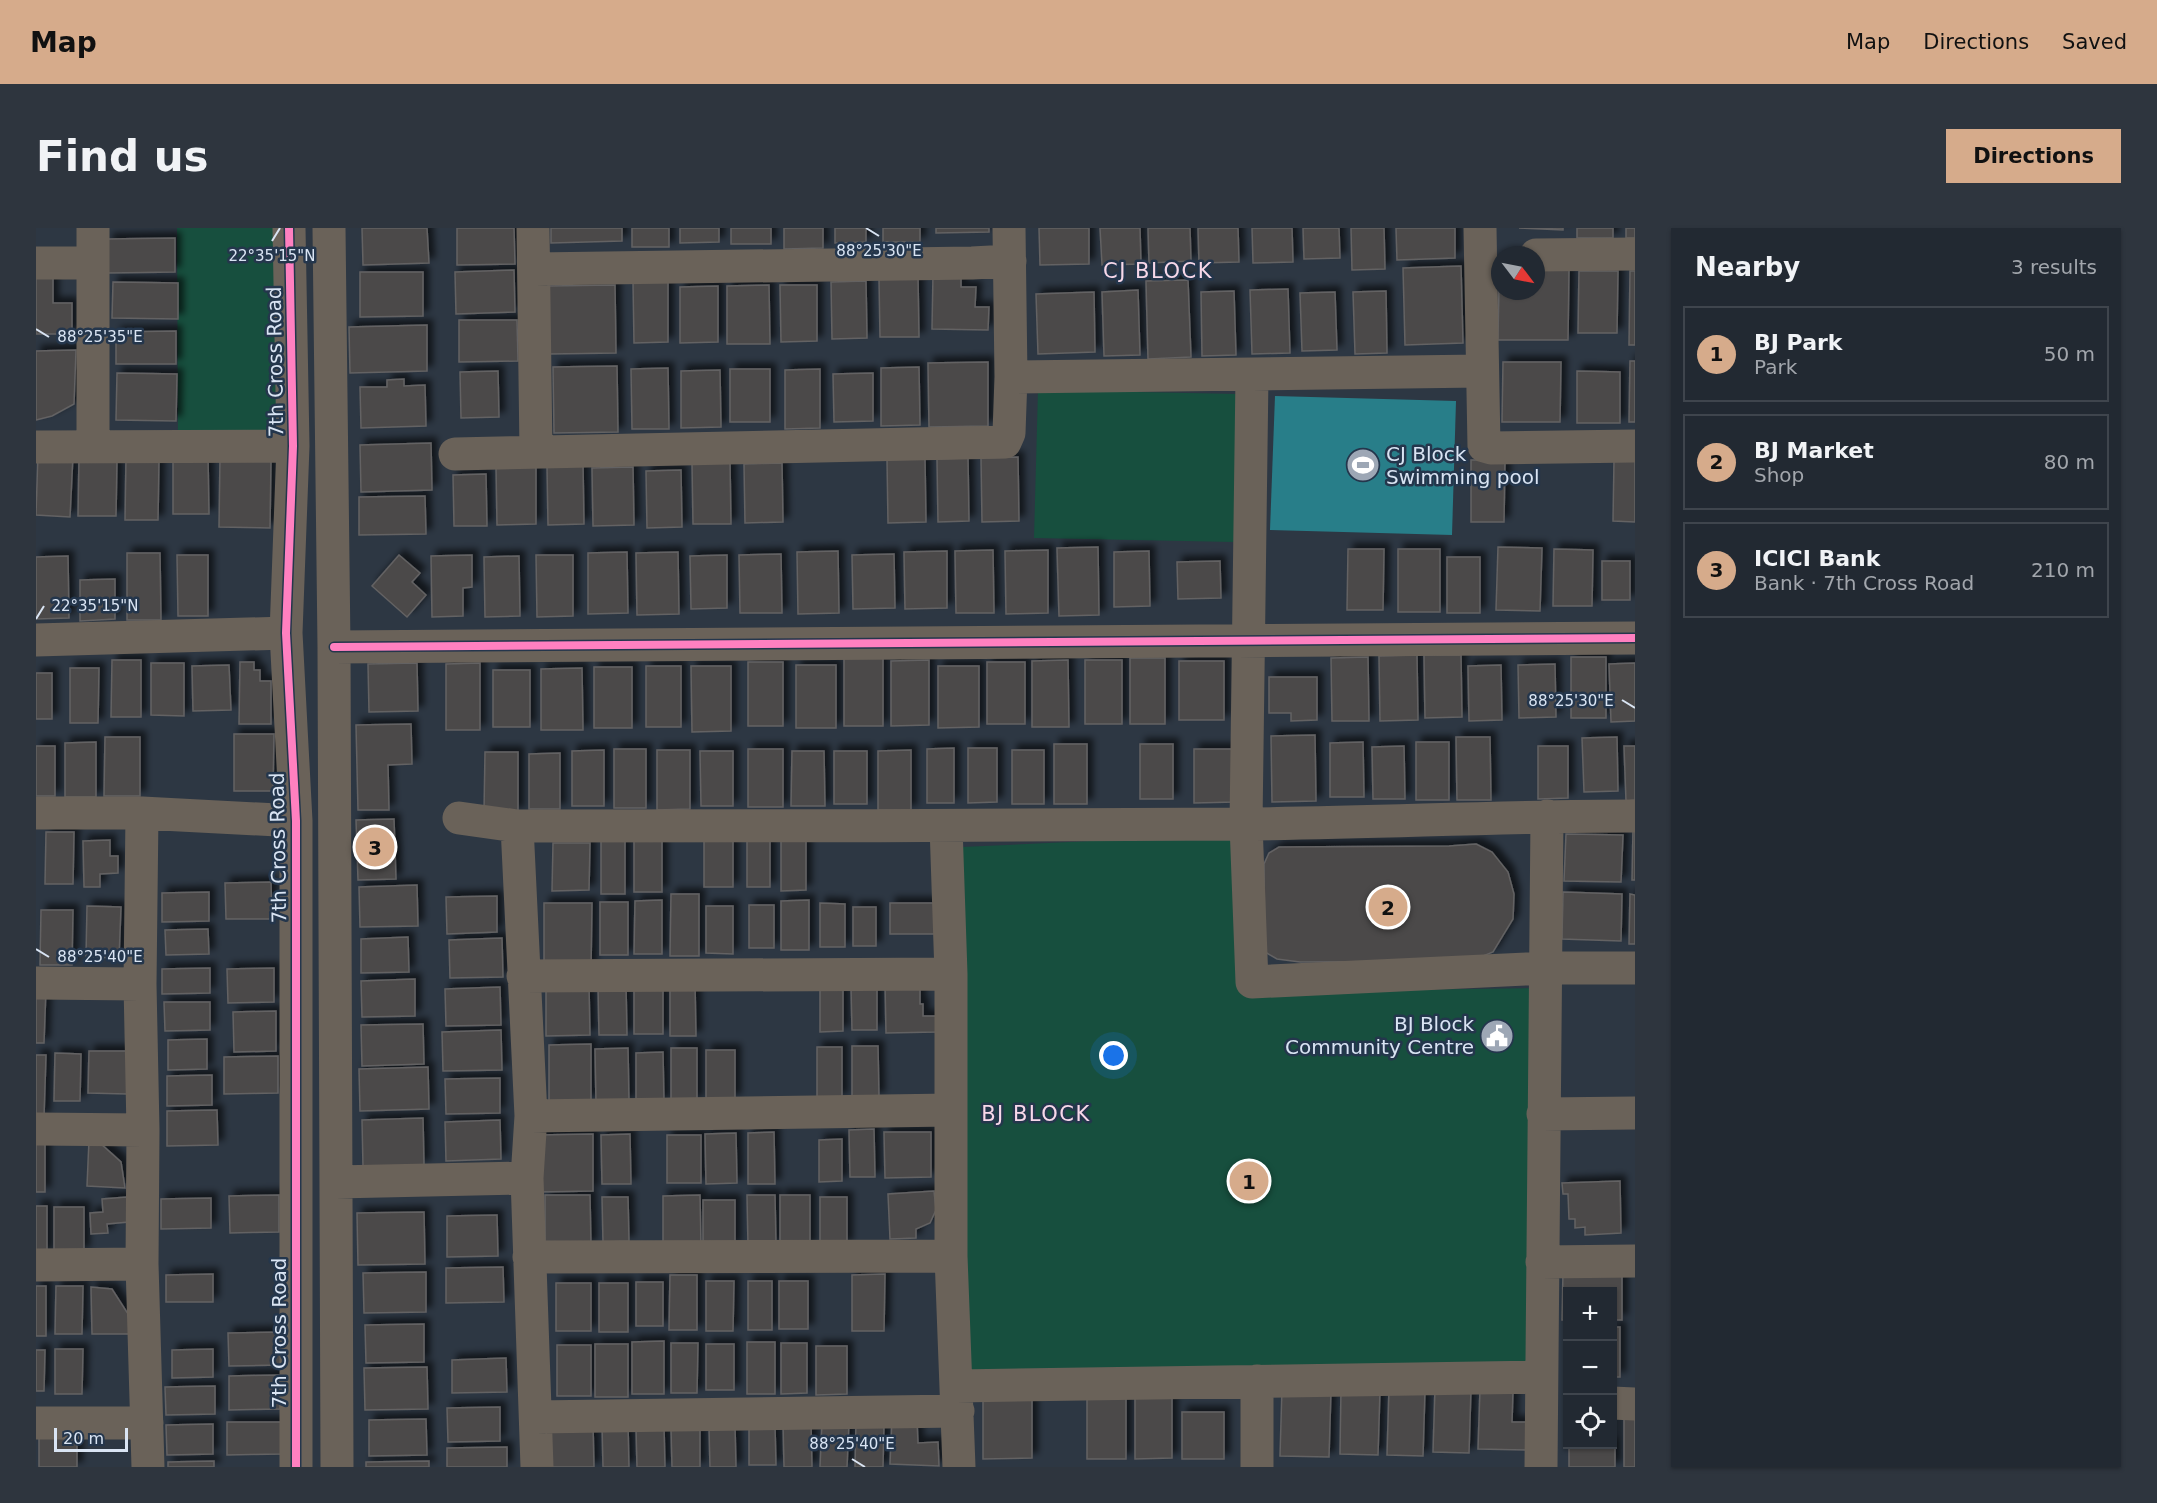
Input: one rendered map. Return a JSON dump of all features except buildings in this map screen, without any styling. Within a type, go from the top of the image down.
[{"type":"street","points":[[93,228],[93,446]]},
{"type":"street","name":"7th Cross Road","points":[[289,228],[293,446],[286,633],[296,821],[296,1467]]},
{"type":"street","points":[[329,228],[334,647],[337,1467]]},
{"type":"street","points":[[533,228],[536,452]]},
{"type":"street","points":[[455,454],[996,444],[1005,442],[1009,433],[1011,377],[1009,228]]},
{"type":"street","points":[[1487,247],[1481,371],[1484,446],[1491,448],[1635,446]]},
{"type":"street","points":[[1545,255],[1635,254]]},
{"type":"street","points":[[535,269],[1010,261]]},
{"type":"street","points":[[36,263],[93,263]]},
{"type":"street","points":[[1011,377],[1481,371]]},
{"type":"street","points":[[1252,375],[1246,824],[1252,982],[1546,968],[1635,968]]},
{"type":"street","points":[[36,447],[293,446]]},
{"type":"street","points":[[289,559],[333,560]]},
{"type":"street","points":[[36,640],[286,633]]},
{"type":"street","points":[[334,647],[1635,638]]},
{"type":"street","points":[[36,813],[142,813],[296,821]]},
{"type":"street","points":[[142,813],[140,984],[143,1130],[142,1264],[148,1467]]},
{"type":"street","points":[[1541,1467],[1550,1394],[1542,1262],[1547,816]]},
{"type":"street","points":[[459,818],[517,826],[946,826],[1246,824],[1547,816],[1635,816]]},
{"type":"street","points":[[517,826],[531,1116],[527,1178],[537,1467]]},
{"type":"street","points":[[946,826],[951,974],[951,1256],[959,1467]]},
{"type":"street","points":[[296,935],[335,934]]},
{"type":"street","points":[[523,976],[951,974]]},
{"type":"street","points":[[36,983],[140,984]]},
{"type":"street","points":[[531,1116],[951,1110]]},
{"type":"street","points":[[1543,1114],[1635,1113]]},
{"type":"street","points":[[36,1129],[143,1130]]},
{"type":"street","points":[[336,1182],[527,1178]]},
{"type":"street","points":[[529,1257],[951,1256]]},
{"type":"street","points":[[1542,1262],[1635,1261]]},
{"type":"street","points":[[36,1265],[142,1264]]},
{"type":"street","points":[[295,1328],[336,1329]]},
{"type":"street","points":[[536,1417],[957,1398],[1257,1381],[1550,1394]]},
{"type":"street","points":[[1257,1381],[1257,1467]]},
{"type":"street","points":[[1617,1403],[1635,1404]]},
{"type":"street","points":[[36,1423],[147,1423]]},
{"type":"green space","points":[[177,228],[279,228],[285,403],[272,428],[251,446],[178,446]]},
{"type":"green space","points":[[1038,390],[1237,394],[1234,542],[1034,538]]},
{"type":"green space","points":[[1242,834],[1244,992],[1536,988],[1531,1369],[967,1377],[962,847]]},
{"type":"water","name":"CJ Block Swimming pool","points":[[1275,396],[1456,401],[1452,535],[1270,530]]},
{"type":"cycle path","points":[[289,228],[293,446],[286,633],[296,821],[296,1467]]},
{"type":"cycle path","points":[[334,647],[1635,638]]},
{"type":"place","name":"CJ Block Swimming pool","points":[[1363,465]]},
{"type":"place","name":"ICICI Bank","points":[[375,847]]},
{"type":"place","name":"BJ Market","points":[[1388,907]]},
{"type":"place","name":"BJ Block Community Centre","points":[[1497,1036]]},
{"type":"place","name":"BJ Park","points":[[1249,1181]]},
{"type":"district","name":"CJ BLOCK","points":[[1158,271]]},
{"type":"district","name":"BJ BLOCK","points":[[1036,1114]]}]
